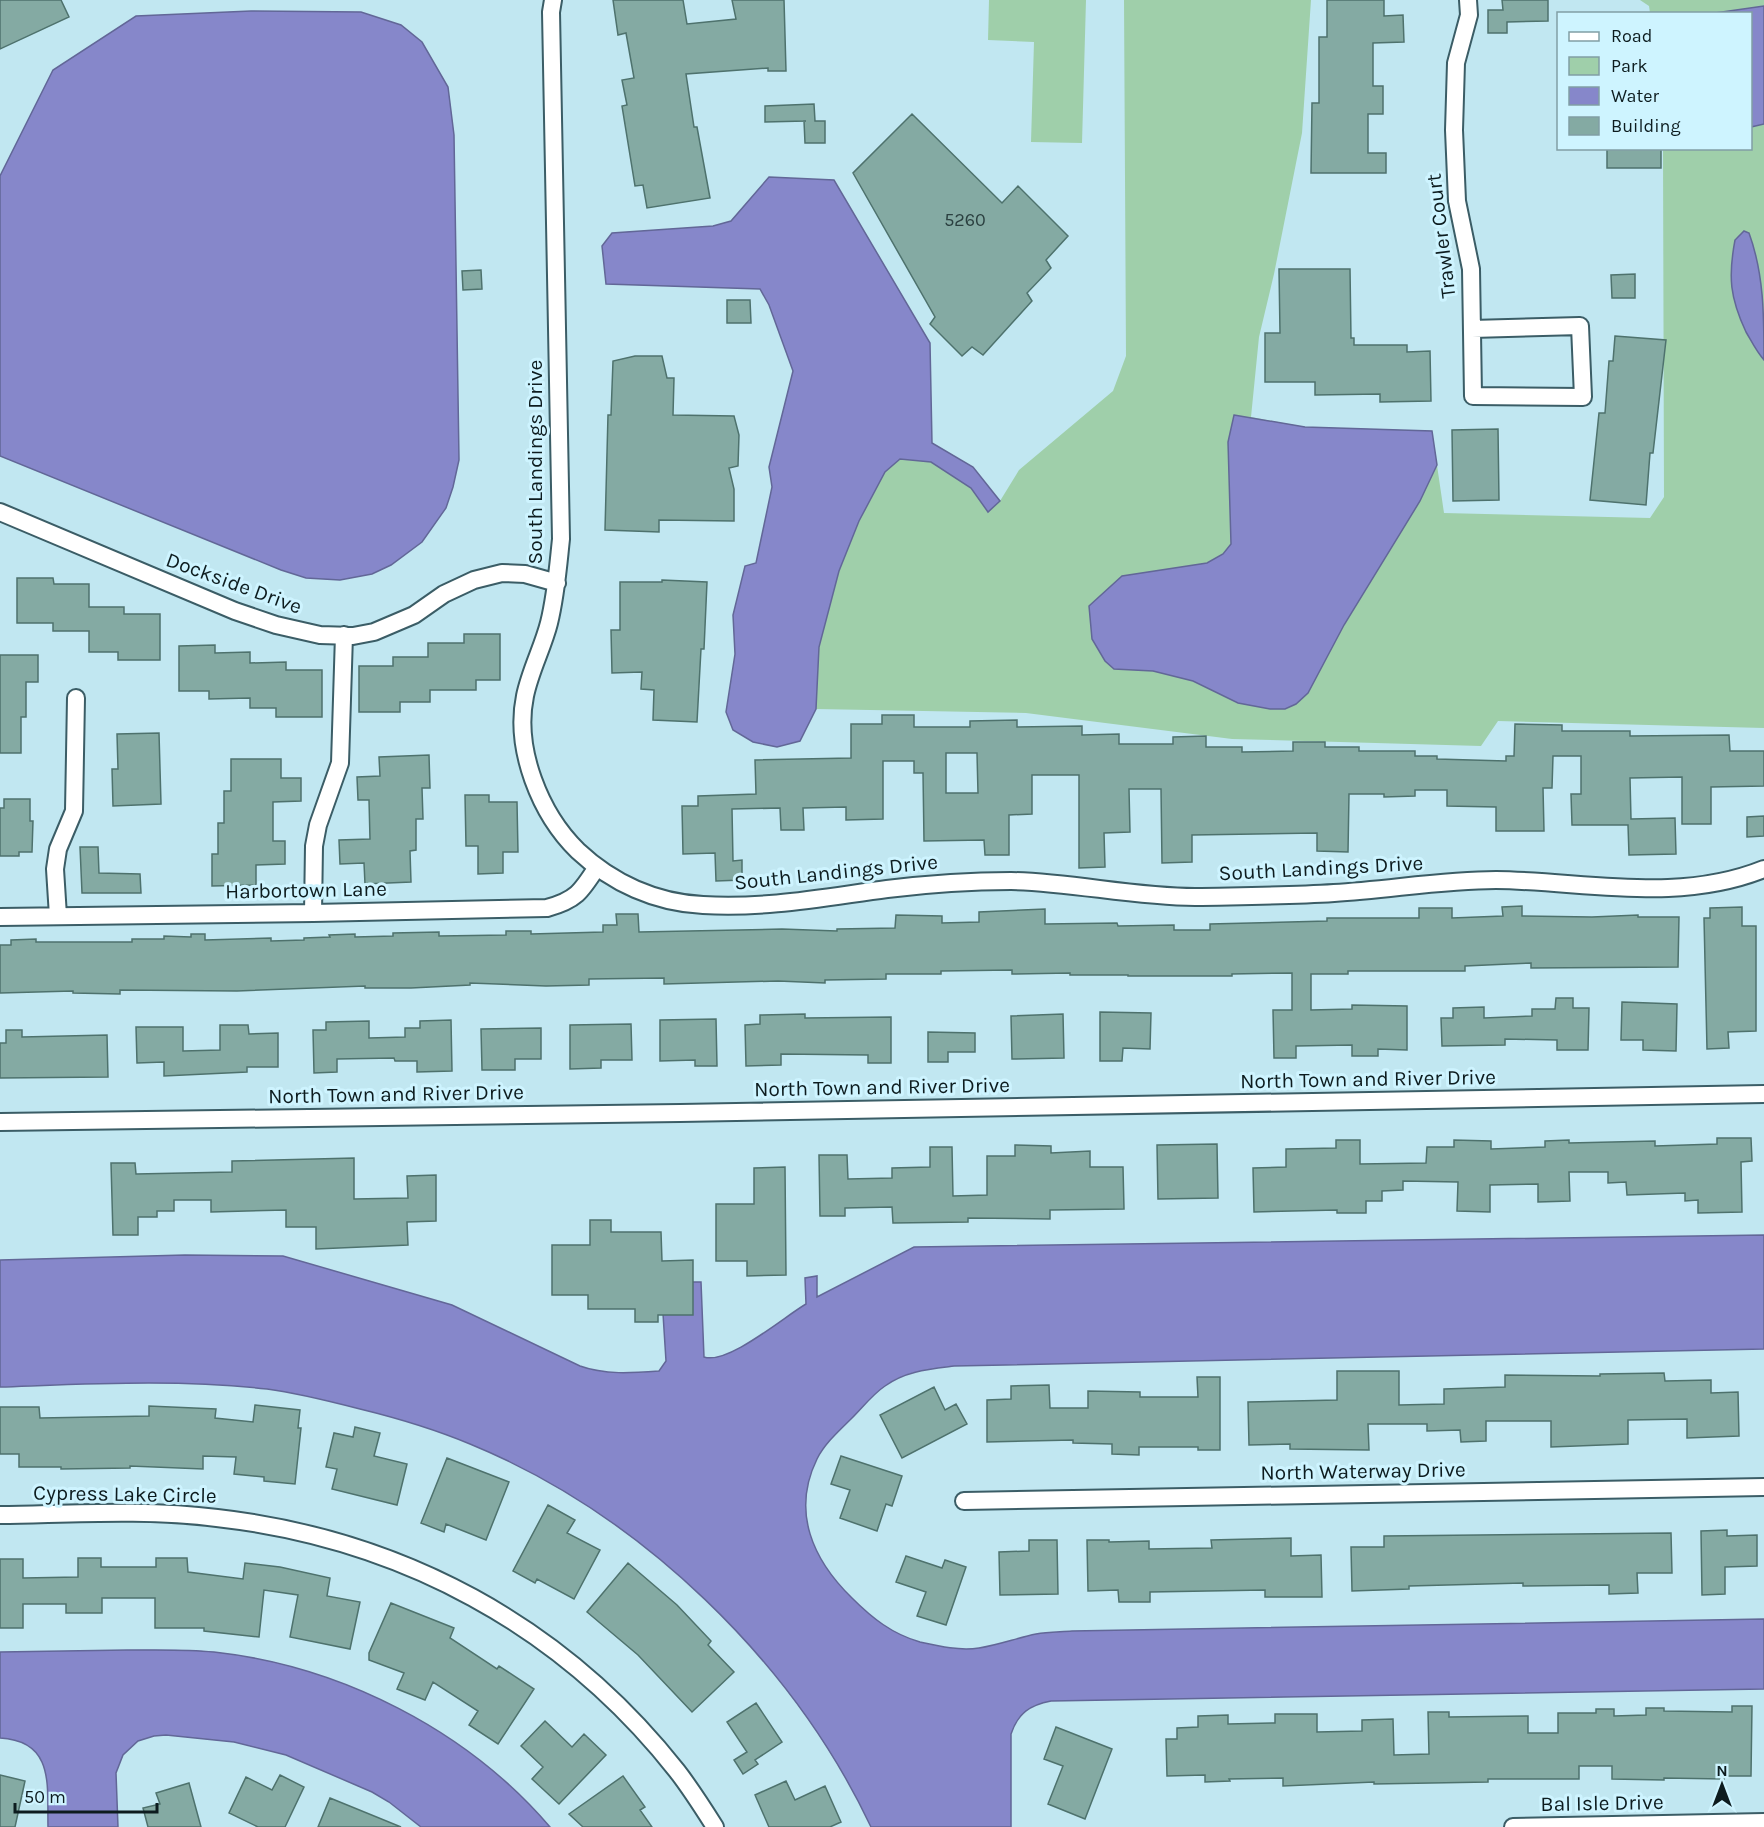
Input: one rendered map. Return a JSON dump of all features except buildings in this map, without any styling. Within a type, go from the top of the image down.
[{"type":"street","name":"South Landings Drive","points":[[553,0],[551,24],[561,538],[557,583],[548,626],[525,695],[522,719],[528,765],[546,809],[559,831],[597,867],[633,889],[677,902],[702,905],[804,902],[936,884],[1010,881],[1144,895],[1191,897],[1335,893],[1492,880],[1650,889],[1703,885],[1730,880],[1764,869]]},
{"type":"street","name":"Trawler Court","points":[[1468,0],[1468,15],[1456,63],[1454,130],[1456,201],[1471,269],[1473,396],[1583,397],[1580,326],[1472,329]]},
{"type":"street","name":"Dockside Drive","points":[[0,512],[235,611],[298,631],[320,635],[353,636],[374,632],[414,615],[444,594],[474,580],[502,573],[525,574],[557,583]]},
{"type":"street","points":[[313,913],[312,867],[316,836],[340,763],[344,635]]},
{"type":"street","points":[[58,916],[55,869],[58,849],[74,811],[76,698]]},
{"type":"street","name":"Harbortown Lane","points":[[0,917],[547,908],[567,902],[584,887],[597,867]]},
{"type":"street","name":"North Town and River Drive","points":[[0,1122],[703,1113],[1764,1094]]},
{"type":"street","name":"North Waterway Drive","points":[[964,1501],[1764,1487]]},
{"type":"street","name":"Cypress Lake Circle","points":[[0,1515],[141,1513],[216,1517],[317,1535],[400,1562],[476,1599],[525,1630],[570,1663],[608,1695],[636,1724],[676,1770],[715,1827]]},
{"type":"street","name":"Bal Isle Drive","points":[[1514,1827],[1764,1822]]},
{"type":"green space","points":[[989,0],[1086,0],[1082,143],[1031,142],[1034,42],[988,40]]},
{"type":"green space","points":[[1124,0],[1311,0],[1302,133],[1259,337],[1251,417],[1305,427],[1432,431],[1444,513],[1650,518],[1664,497],[1663,150],[1752,150],[1752,12],[1650,12],[1649,6],[1640,0],[1764,0],[1764,728],[1498,721],[1481,746],[1232,739],[1026,713],[816,709],[819,647],[839,571],[859,521],[885,472],[900,459],[931,462],[971,488],[988,511],[1000,501],[1019,470],[1113,391],[1126,356]]},
{"type":"water","points":[[1764,6],[1764,124],[1752,127],[1752,12],[1722,12]]},
{"type":"water","points":[[251,11],[361,12],[401,25],[422,42],[448,87],[454,135],[459,460],[446,508],[422,542],[391,565],[372,574],[340,580],[306,578],[281,570],[0,456],[0,176],[53,70],[136,16]]},
{"type":"water","points":[[769,177],[834,180],[930,343],[932,443],[973,467],[1000,501],[988,512],[971,488],[931,462],[900,459],[885,472],[859,521],[839,571],[819,647],[816,709],[800,741],[777,747],[753,742],[733,730],[726,712],[735,654],[733,615],[745,566],[756,563],[772,487],[769,467],[793,371],[769,305],[760,289],[606,284],[602,246],[612,233],[713,226],[731,221]]},
{"type":"water","points":[[1744,231],[1749,233],[1758,264],[1763,311],[1764,360],[1746,332],[1732,287],[1735,240]]},
{"type":"water","points":[[1234,415],[1305,427],[1432,431],[1437,465],[1420,501],[1344,625],[1308,693],[1296,704],[1285,709],[1270,709],[1238,703],[1193,681],[1153,671],[1114,669],[1105,661],[1092,639],[1089,606],[1122,576],[1207,563],[1223,554],[1231,544],[1228,442]]},
{"type":"water","points":[[1764,1235],[1764,1349],[954,1366],[909,1374],[881,1389],[820,1453],[809,1479],[806,1516],[817,1551],[826,1568],[838,1583],[875,1619],[900,1635],[920,1642],[949,1648],[971,1649],[1036,1634],[1072,1631],[1764,1619],[1764,1689],[1051,1701],[1031,1708],[1021,1715],[1011,1734],[1011,1827],[871,1827],[838,1765],[799,1707],[754,1651],[705,1599],[651,1552],[593,1510],[533,1474],[470,1444],[388,1416],[267,1389],[167,1383],[0,1387],[0,1260],[185,1255],[283,1256],[452,1305],[580,1366],[599,1371],[629,1373],[659,1371],[666,1361],[661,1282],[701,1282],[704,1357],[714,1358],[741,1347],[806,1304],[805,1278],[817,1276],[817,1297],[914,1247]]},
{"type":"water","points":[[170,1650],[214,1652],[261,1660],[308,1672],[354,1688],[398,1708],[441,1733],[480,1761],[517,1792],[550,1827],[421,1827],[372,1792],[286,1755],[234,1742],[166,1735],[138,1741],[123,1755],[116,1773],[118,1827],[48,1827],[47,1782],[39,1757],[31,1747],[18,1741],[0,1738],[0,1652]]}]
